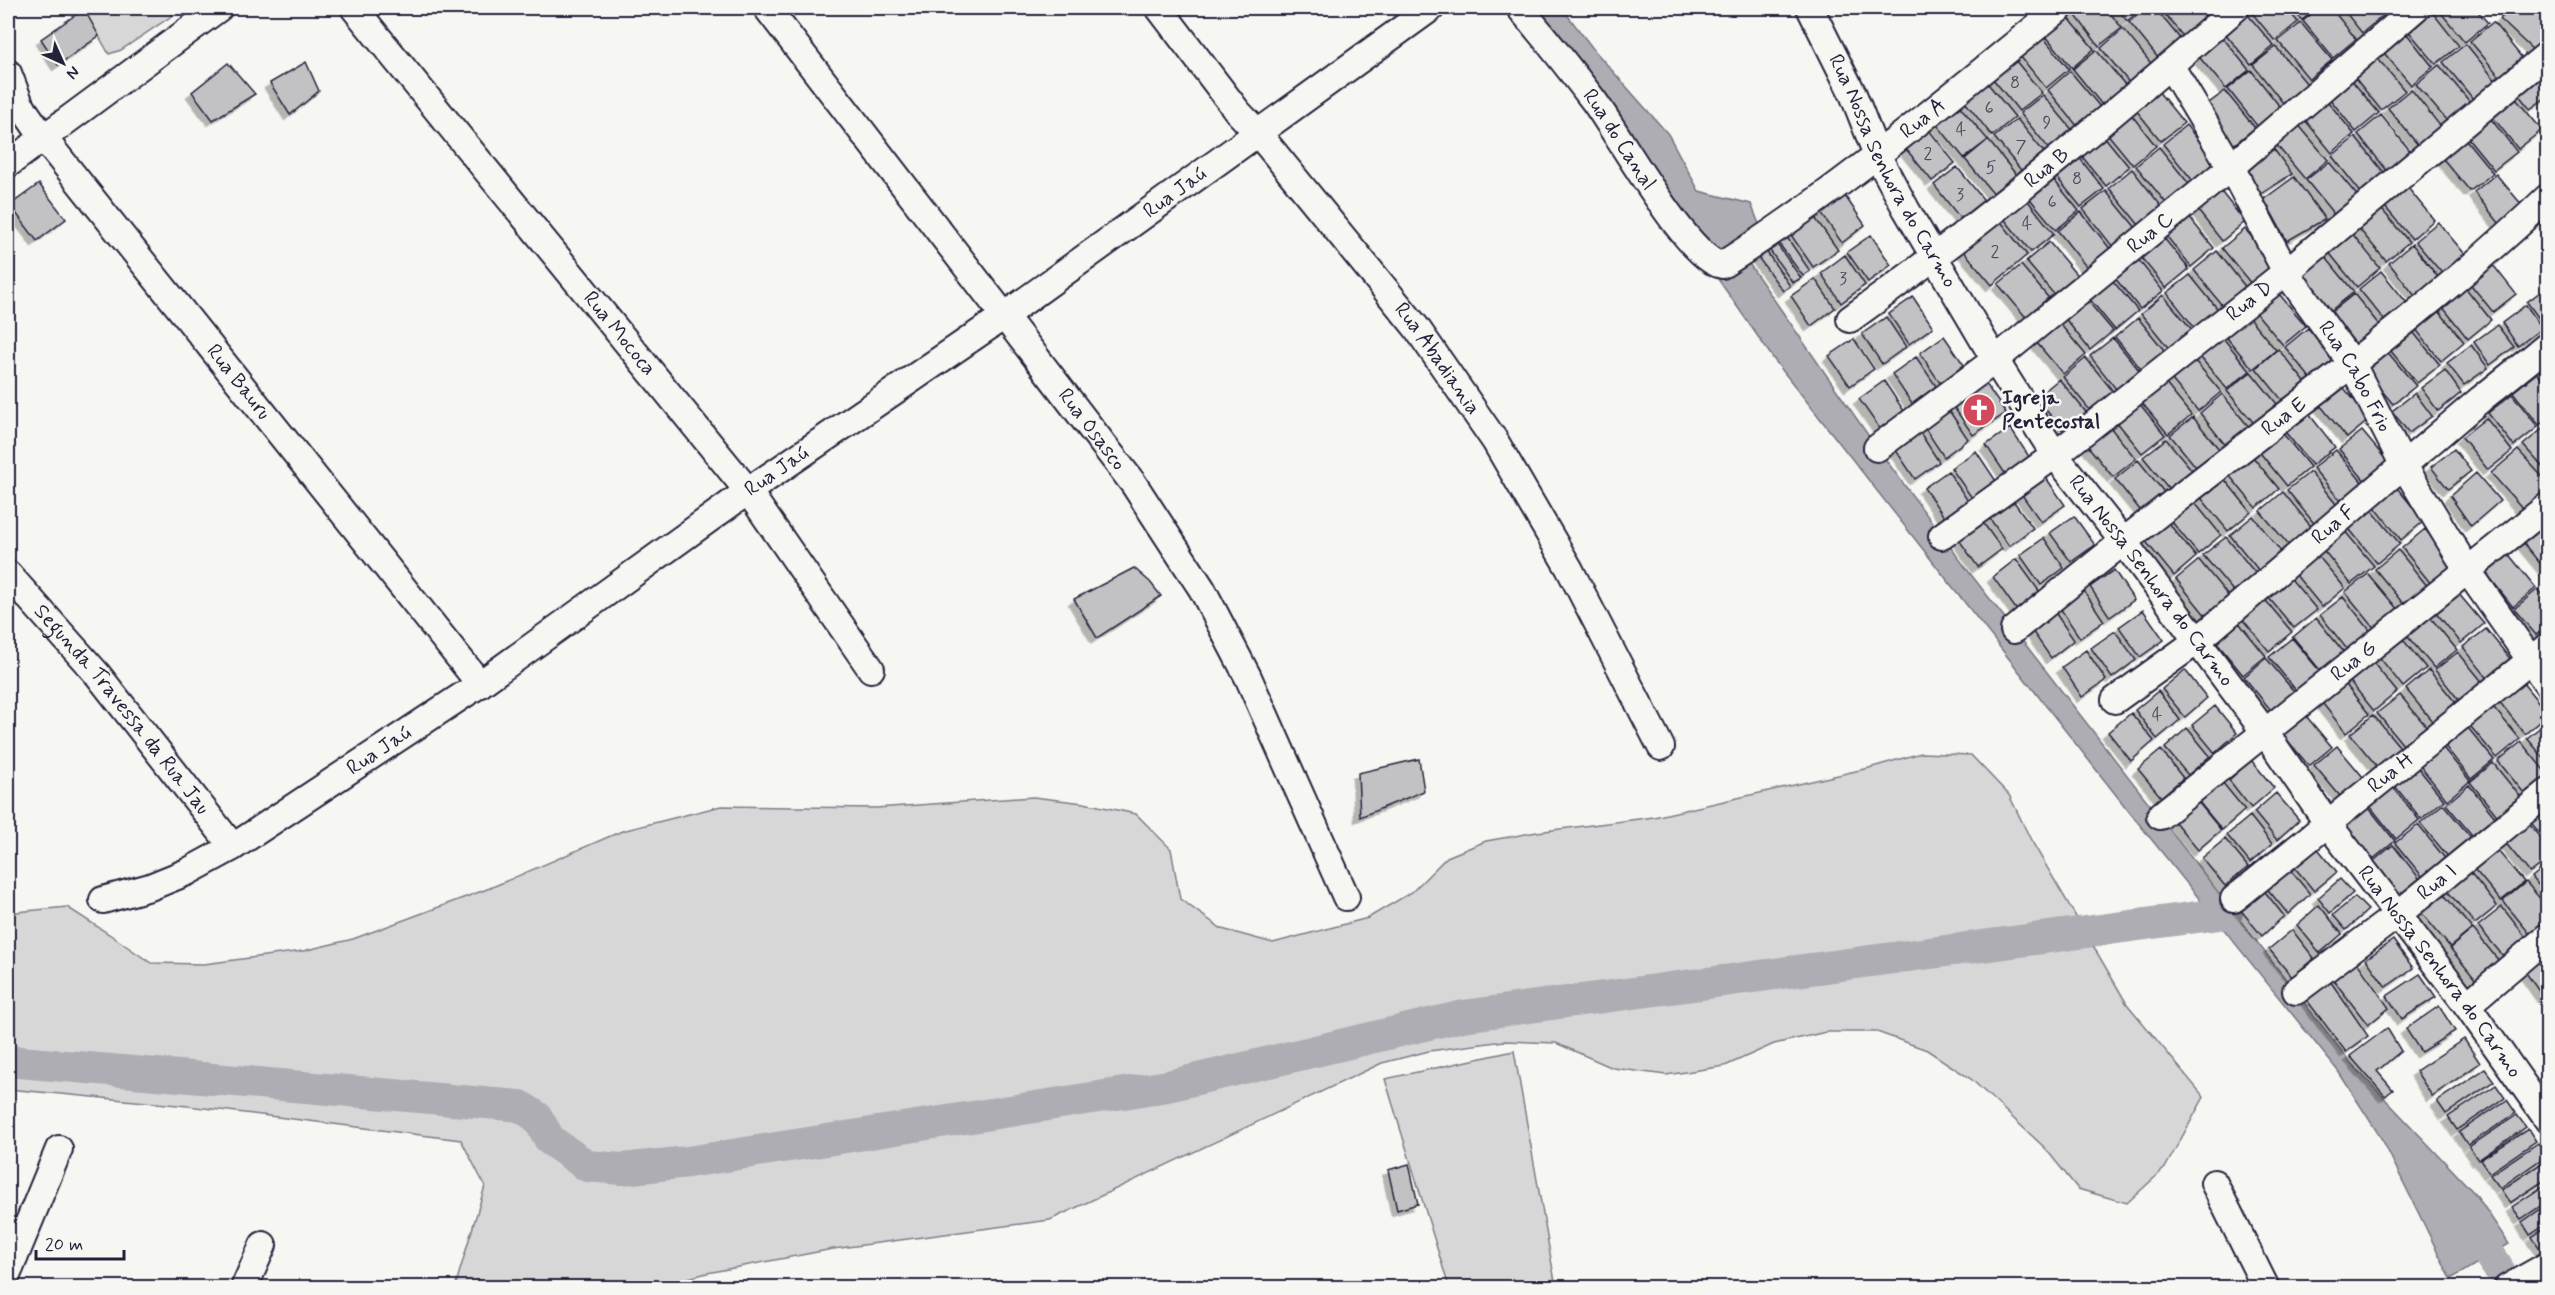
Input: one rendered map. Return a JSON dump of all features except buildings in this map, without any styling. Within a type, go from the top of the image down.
[{"type":"street","points":[[8,164],[42,136],[219,8]]},
{"type":"street","name":"Rua Mococa","points":[[354,8],[748,491],[871,669]]},
{"type":"street","name":"Rua Osasco","points":[[767,8],[1133,483],[1202,589],[1248,677],[1346,897]]},
{"type":"street","name":"Rua Abadiania","points":[[1159,8],[1238,112],[1258,133],[1416,327],[1495,441],[1569,568],[1661,747]]},
{"type":"street","name":"Rua Jaú","points":[[104,900],[150,887],[187,873],[233,847],[480,684],[748,491],[1004,316],[1431,8]]},
{"type":"street","name":"Rua do Canal","points":[[1520,8],[1595,102],[1676,226],[1712,261],[1732,258]]},
{"type":"street","name":"Rua Nossa Senhora do Carmo","points":[[1810,8],[1853,94],[1877,155],[1934,259],[2055,455],[2123,540],[2264,731],[2328,824],[2467,1005],[2547,1120]]},
{"type":"street","name":"Rua A","points":[[1732,258],[1877,155],[2060,8]]},
{"type":"street","name":"Rua B","points":[[1850,319],[1934,259],[2236,8]]},
{"type":"street","name":"Rua C","points":[[1877,448],[1995,360],[2230,167],[2416,8]]},
{"type":"street","name":"Rua D","points":[[1942,536],[2055,455],[2286,272],[2547,54]]},
{"type":"street","name":"Rua Cabo Frio","points":[[2170,65],[2230,167],[2286,272],[2352,364],[2403,466],[2468,571],[2539,653],[2547,685]]},
{"type":"street","name":"Rua Bauru","points":[[8,74],[14,104],[480,684]]},
{"type":"street","name":"Rua E","points":[[2014,630],[2123,540],[2352,364],[2509,234],[2547,197]]},
{"type":"street","name":"Rua F","points":[[2115,700],[2197,641],[2547,345]]},
{"type":"street","name":"Rua G","points":[[2160,816],[2547,506]]},
{"type":"street","name":"Segunda Travessa da Rua Jau","points":[[8,574],[98,675],[233,847]]},
{"type":"street","name":"Rua H","points":[[2234,899],[2539,653]]},
{"type":"street","name":"Rua I","points":[[2295,991],[2397,915],[2547,792]]},
{"type":"street","points":[[2467,1005],[2547,936]]},
{"type":"street","points":[[8,1273],[59,1149]]},
{"type":"street","points":[[2214,1183],[2266,1287]]},
{"type":"street","points":[[244,1287],[263,1245]]},
{"type":"street","points":[[2507,1287],[2547,1265]]},
{"type":"shaded area","points":[[83,8],[167,8],[173,15],[121,50],[109,54]]},
{"type":"shaded area","points":[[1531,8],[1562,8],[1594,50],[1668,134],[1699,191],[1751,204],[1761,229],[1743,255],[1877,448],[1969,572],[2351,1063],[2477,1196],[2509,1244],[2451,1279],[2383,1141],[2338,1071],[2127,809],[1775,361],[1709,266],[1675,199],[1604,98]]},
{"type":"shaded area","points":[[1921,753],[1971,755],[2009,795],[2031,840],[2127,1004],[2204,1097],[2165,1168],[2127,1203],[2078,1189],[2045,1148],[1971,1079],[1927,1050],[1877,1032],[1826,1032],[1774,1044],[1725,1066],[1666,1075],[1613,1068],[1556,1043],[1504,1041],[1429,1051],[1382,1063],[1050,1220],[833,1249],[707,1273],[654,1287],[455,1287],[485,1186],[461,1140],[188,1106],[8,1089],[8,917],[16,912],[67,907],[151,963],[204,964],[303,951],[353,939],[490,888],[622,831],[721,806],[876,808],[1033,797],[1084,803],[1136,814],[1171,849],[1180,899],[1222,929],[1273,943],[1368,918],[1412,892],[1447,857],[1486,841],[1654,817],[1869,768]]},
{"type":"shaded area","points":[[1514,1051],[1556,1287],[1449,1287],[1385,1079]]},
{"type":"waterway","points":[[8,1061],[520,1106],[537,1117],[550,1140],[587,1166],[622,1169],[688,1162],[1168,1086],[1463,1016],[2227,913]]},
{"type":"waterway","points":[[2467,1222],[2497,1266]]},
{"type":"place","name":"Igreja Pentecostal","points":[[1979,410]]}]
